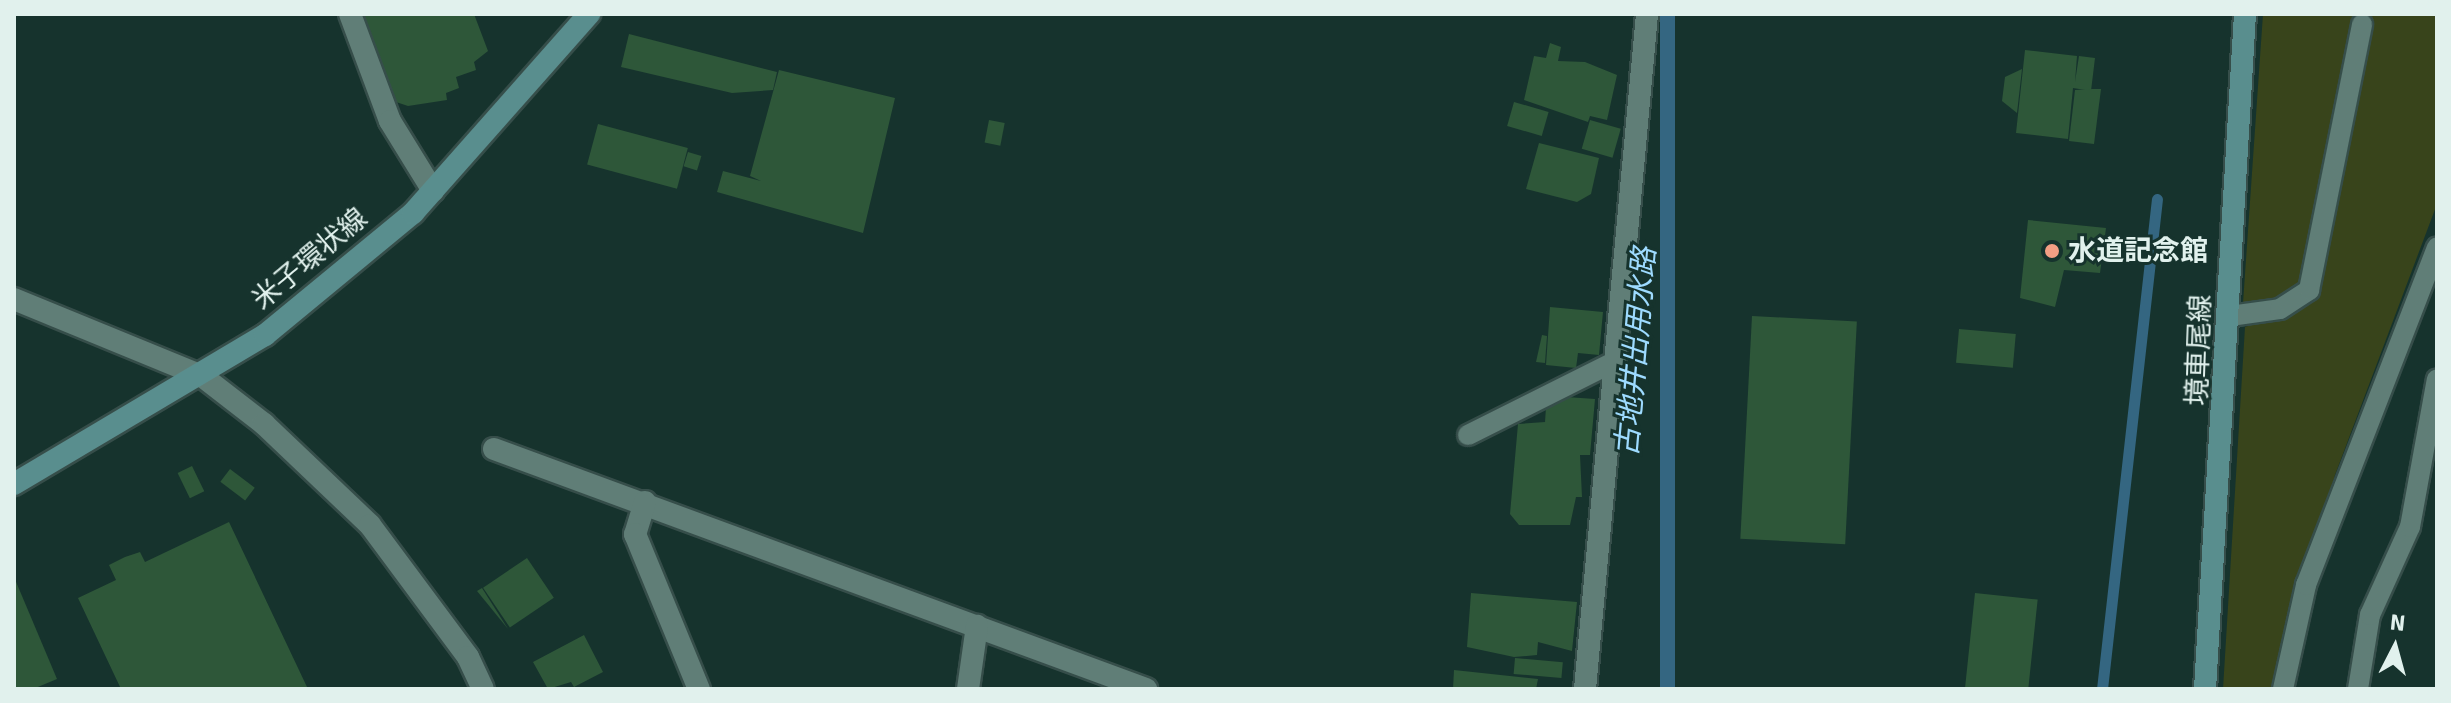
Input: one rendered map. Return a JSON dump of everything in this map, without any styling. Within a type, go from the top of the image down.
[{"type":"main road","name":"米子環状線","points":[[14,484],[202,376],[265,335],[433,191],[589,14]]},
{"type":"main road","name":"境車尾線","points":[[2205,689],[2230,316],[2245,14]]},
{"type":"street","points":[[350,14],[390,121],[433,191]]},
{"type":"street","points":[[1585,689],[1647,14]]},
{"type":"street","points":[[14,299],[202,376],[370,525],[468,657],[483,689]]},
{"type":"street","points":[[494,449],[645,502],[1146,689]]},
{"type":"street","points":[[645,502],[635,534],[699,689]]},
{"type":"street","points":[[968,689],[977,626]]},
{"type":"lane","points":[[2230,316],[2280,309],[2309,290],[2362,24]]},
{"type":"lane","points":[[2283,689],[2306,585],[2437,248]]},
{"type":"lane","points":[[1468,435],[1616,361]]},
{"type":"lane","points":[[2358,689],[2370,615],[2410,527],[2437,379]]},
{"type":"green space","points":[[2263,14],[2437,14],[2437,204],[2335,475],[2274,689],[2223,689],[2245,327],[2319,298],[2374,21],[2352,19],[2303,285],[2292,296],[2254,305],[2243,303]]},
{"type":"water","points":[[1660,14],[1675,14],[1675,689],[1660,689]]},
{"type":"building","points":[[361,14],[474,14],[488,51],[474,62],[476,70],[456,77],[459,88],[446,93],[447,100],[408,106],[393,101]]},
{"type":"building","points":[[629,34],[777,72],[773,90],[732,93],[621,67]]},
{"type":"building","points":[[1550,43],[1561,47],[1558,61],[1585,62],[1617,75],[1607,120],[1590,116],[1588,122],[1524,100],[1534,56],[1546,58]]},
{"type":"building","points":[[2025,50],[2077,56],[2075,82],[2079,56],[2095,58],[2091,91],[2073,88],[2068,139],[2016,133]]},
{"type":"building","points":[[2022,69],[2017,113],[2002,101],[2005,77]]},
{"type":"building","points":[[779,70],[895,98],[863,233],[717,192],[723,171],[761,181],[750,176]]},
{"type":"building","points":[[2101,89],[2094,144],[2069,141],[2075,90]]},
{"type":"building","points":[[1514,102],[1549,112],[1542,136],[1507,126]]},
{"type":"building","points":[[989,120],[1005,123],[1000,146],[985,143]]},
{"type":"building","points":[[1590,120],[1621,129],[1612,158],[1582,149]]},
{"type":"building","points":[[598,124],[688,148],[677,189],[587,165]]},
{"type":"building","points":[[1539,143],[1599,158],[1591,194],[1577,202],[1526,189]]},
{"type":"building","points":[[688,152],[701,156],[697,170],[684,166]]},
{"type":"building","points":[[2028,220],[2106,228],[2100,273],[2064,270],[2055,307],[2020,298]]},
{"type":"building","points":[[1550,307],[1603,312],[1599,355],[1578,353],[1576,368],[1546,365]]},
{"type":"building","points":[[1752,316],[1857,321],[1845,544],[1740,539]]},
{"type":"building","points":[[1959,329],[2016,334],[2013,368],[1956,363]]},
{"type":"building","points":[[1542,335],[1547,336],[1545,363],[1536,362]]},
{"type":"building","points":[[1566,397],[1595,399],[1590,455],[1580,455],[1582,497],[1576,497],[1570,525],[1519,525],[1510,514],[1518,424],[1545,422],[1546,407]]},
{"type":"building","points":[[192,466],[204,491],[190,498],[178,473]]},
{"type":"building","points":[[230,469],[255,488],[245,500],[220,482]]},
{"type":"building","points":[[229,522],[307,687],[121,689],[78,598],[116,580],[109,565],[140,552],[145,562]]},
{"type":"building","points":[[527,558],[554,598],[510,627],[483,588]]},
{"type":"building","points":[[14,577],[57,679],[33,689],[14,689]]},
{"type":"building","points":[[482,588],[508,629],[477,591]]},
{"type":"building","points":[[1471,593],[1577,602],[1572,651],[1538,642],[1537,655],[1514,657],[1467,647]]},
{"type":"building","points":[[1975,593],[2038,600],[2028,689],[1965,689]]},
{"type":"building","points":[[584,635],[603,672],[574,687],[571,682],[548,689],[533,662]]},
{"type":"building","points":[[1515,658],[1563,662],[1561,678],[1514,674]]},
{"type":"building","points":[[1454,670],[1538,679],[1536,689],[1453,689]]},
{"type":"waterway","points":[[2102,689],[2157,199]]},
{"type":"place","name":"水道記念館","points":[[2052,251]]},
{"type":"water label","name":"古地井出用水路","points":[[1637,352]]}]
